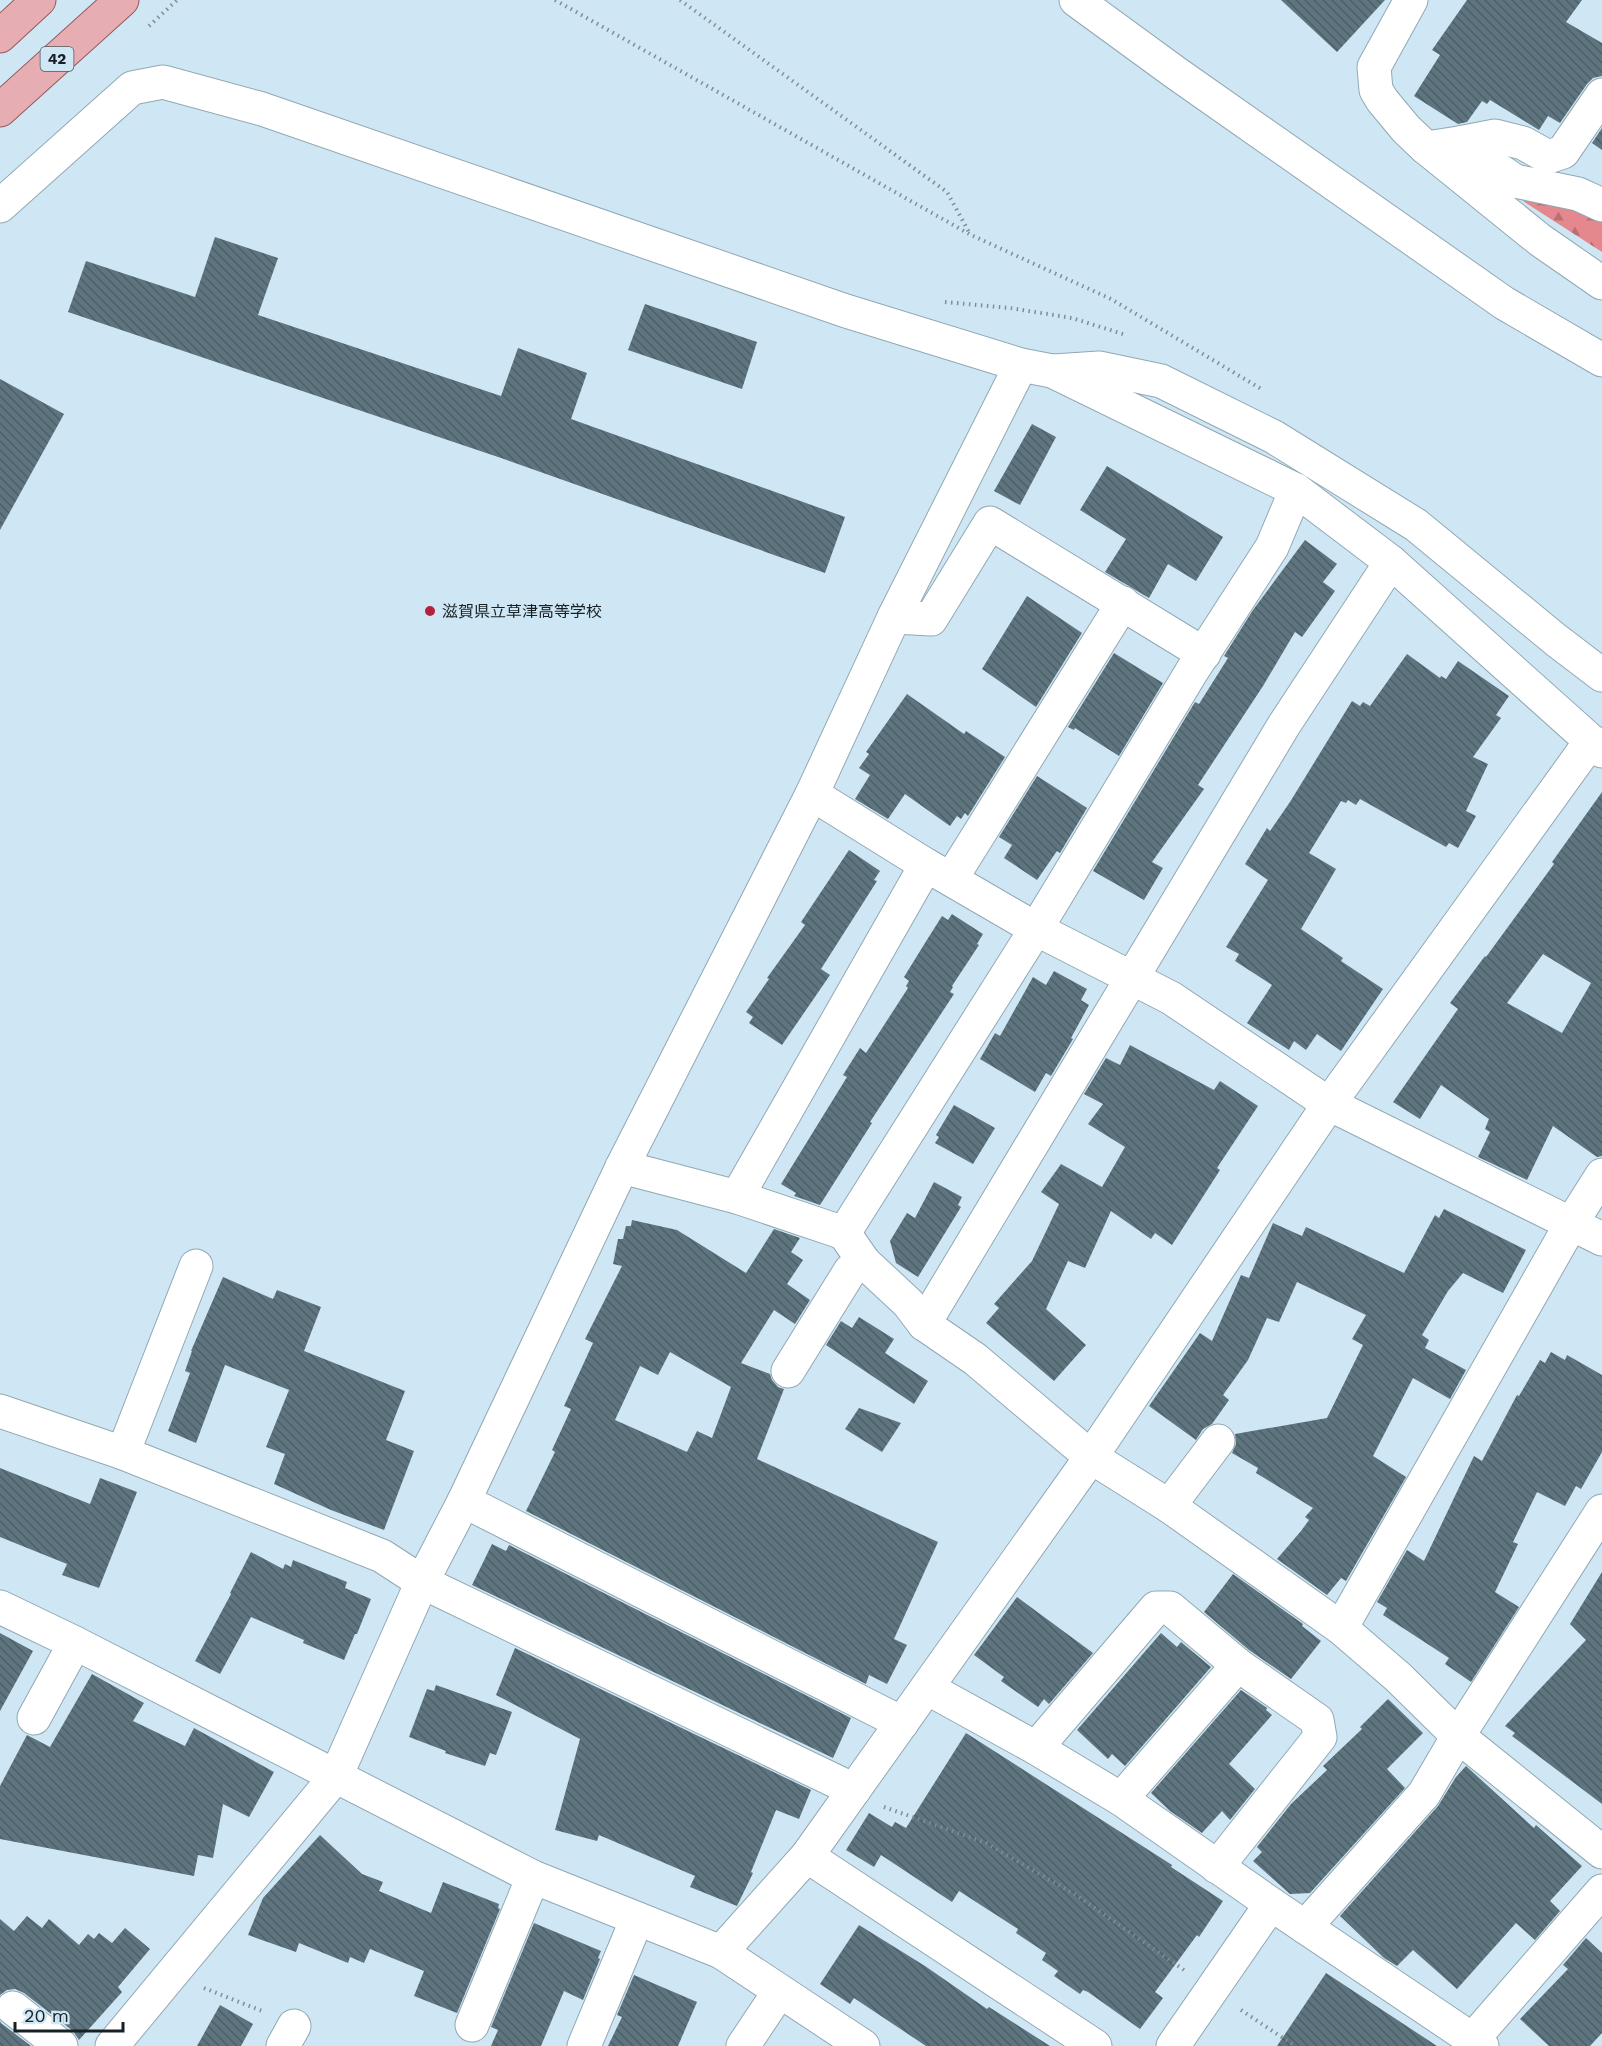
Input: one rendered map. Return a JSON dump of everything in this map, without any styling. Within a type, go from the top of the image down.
[{"type":"main road","points":[[0,36],[39,0]]},
{"type":"main road","name":"42","points":[[0,110],[118,4]]},
{"type":"street","points":[[1076,0],[1176,73],[1504,303],[1602,360]]},
{"type":"street","points":[[1411,0],[1374,67],[1376,90],[1406,129],[1426,148],[1540,240],[1602,283]]},
{"type":"street","points":[[0,206],[132,88],[163,82],[262,109],[836,308],[1036,368],[1296,490],[1391,562],[1597,746],[1329,1104],[1091,1457],[902,1723],[866,1798],[807,1856],[721,1953]]},
{"type":"street","points":[[1426,148],[1495,136],[1523,143],[1548,158],[1563,152],[1602,95]]},
{"type":"street","points":[[1459,143],[1515,181],[1578,194],[1602,205]]},
{"type":"street","points":[[112,2046],[336,1776],[422,1582],[464,1501],[622,1167],[812,794],[894,617],[1036,368]]},
{"type":"street","points":[[1036,368],[1099,368],[1161,381],[1274,437],[1416,525],[1602,675]]},
{"type":"street","points":[[844,1233],[1036,929],[1272,547],[1296,490]]},
{"type":"street","points":[[894,617],[931,620],[990,523],[1204,654]]},
{"type":"street","points":[[924,1323],[1284,724],[1391,562]]},
{"type":"street","points":[[737,1197],[939,872],[1123,603]]},
{"type":"street","points":[[812,794],[1036,929],[1170,998],[1329,1104],[1602,1239]]},
{"type":"street","points":[[622,1167],[737,1197],[844,1233],[864,1262],[908,1303],[924,1323],[975,1359],[1091,1457],[1169,1506],[1341,1628],[1398,1677],[1458,1736],[1602,1851]]},
{"type":"street","points":[[1341,1628],[1571,1224],[1602,1174]]},
{"type":"street","points":[[789,1371],[850,1271],[864,1262]]},
{"type":"street","points":[[123,1453],[196,1266]]},
{"type":"street","points":[[0,1411],[123,1453],[382,1556],[422,1582],[866,1798]]},
{"type":"street","points":[[1169,1506],[1218,1441]]},
{"type":"street","points":[[464,1501],[902,1723]]},
{"type":"street","points":[[1305,1927],[1424,1794],[1458,1736],[1602,1511]]},
{"type":"street","points":[[0,1607],[534,1877],[721,1953],[863,2046]]},
{"type":"street","points":[[1036,1748],[1156,1608],[1170,1608],[1238,1665],[1317,1720],[1320,1737],[1217,1867]]},
{"type":"street","points":[[34,1718],[75,1643]]},
{"type":"street","points":[[1121,1799],[1238,1665]]},
{"type":"street","points":[[927,1688],[1036,1748],[1121,1799],[1217,1867],[1477,2043],[1602,1891]]},
{"type":"street","points":[[807,1856],[1095,2046]]},
{"type":"street","points":[[472,2025],[534,1877]]},
{"type":"street","points":[[1173,2046],[1271,1904]]},
{"type":"street","points":[[584,2046],[637,1919]]},
{"type":"street","points":[[743,2046],[779,1992]]},
{"type":"street","points":[[13,2008],[61,2046]]},
{"type":"path","points":[[555,0],[971,235],[1111,299],[1265,391]]},
{"type":"path","points":[[680,0],[947,192],[971,235]]},
{"type":"path","points":[[936,302],[1010,308],[1072,318],[1137,338]]},
{"type":"path","points":[[1187,352],[1205,356]]},
{"type":"path","points":[[866,1798],[994,1847],[1076,1895],[1296,2046]]},
{"type":"path","points":[[170,1975],[278,2017],[288,2036]]},
{"type":"green space","points":[[1538,197],[1602,218],[1602,252],[1523,201]]},
{"type":"building","points":[[1281,0],[1385,0],[1337,52]]},
{"type":"building","points":[[1467,0],[1582,0],[1566,22],[1602,43],[1602,76],[1593,78],[1587,84],[1560,123],[1548,116],[1539,130],[1490,100],[1487,104],[1482,101],[1467,122],[1458,124],[1414,96],[1440,55],[1432,50]]},
{"type":"building","points":[[1602,128],[1602,150],[1592,143]]},
{"type":"building","points":[[215,237],[278,258],[258,315],[501,396],[518,348],[587,373],[571,419],[845,517],[825,573],[504,459],[68,312],[86,261],[195,297]]},
{"type":"building","points":[[645,304],[757,342],[742,389],[628,350]]},
{"type":"building","points":[[0,379],[64,414],[0,530]]},
{"type":"building","points":[[1032,424],[1056,437],[1020,505],[994,491]]},
{"type":"building","points":[[1107,466],[1223,537],[1196,581],[1168,564],[1149,598],[1105,572],[1126,539],[1080,510]]},
{"type":"building","points":[[1305,540],[1337,564],[1323,582],[1335,591],[1302,637],[1295,632],[1263,686],[1198,785],[1204,789],[1152,862],[1163,868],[1144,900],[1093,871],[1195,702],[1199,704],[1228,658],[1224,656],[1253,610]]},
{"type":"building","points":[[1027,596],[1082,633],[1036,707],[982,669]]},
{"type":"building","points":[[1114,653],[1163,683],[1119,756],[1075,728],[1074,730],[1068,727]]},
{"type":"building","points":[[1407,654],[1440,678],[1441,676],[1446,679],[1458,661],[1509,696],[1496,715],[1501,718],[1473,757],[1488,764],[1466,811],[1476,816],[1458,848],[1449,843],[1446,847],[1360,799],[1356,805],[1348,800],[1346,803],[1341,801],[1309,853],[1336,869],[1301,929],[1343,958],[1341,961],[1383,989],[1341,1051],[1317,1034],[1306,1050],[1294,1041],[1289,1050],[1247,1023],[1272,985],[1235,961],[1239,954],[1226,947],[1268,880],[1245,864],[1267,828],[1270,831],[1290,802],[1352,701],[1360,706],[1363,702],[1370,706]]},
{"type":"building","points":[[907,694],[964,734],[966,731],[1005,757],[968,816],[965,813],[961,819],[957,816],[950,826],[905,794],[888,819],[855,799],[870,775],[859,768],[869,754],[866,752]]},
{"type":"building","points":[[1037,776],[1087,808],[1060,853],[1057,851],[1037,880],[1004,858],[1012,845],[999,837]]},
{"type":"building","points":[[1602,792],[1602,1156],[1597,1157],[1553,1126],[1527,1180],[1478,1157],[1490,1132],[1485,1129],[1489,1119],[1441,1085],[1420,1119],[1393,1102],[1458,1009],[1450,1003],[1554,864],[1552,862]],"holes":[[[1543,954],[1591,983],[1562,1033],[1507,1003]]]},
{"type":"building","points":[[849,850],[880,871],[874,880],[877,881],[821,969],[830,975],[782,1045],[749,1023],[753,1017],[746,1012],[805,925],[801,922]]},
{"type":"building","points":[[952,914],[983,934],[977,944],[979,945],[952,986],[950,992],[954,994],[870,1122],[872,1123],[820,1205],[794,1196],[796,1193],[781,1184],[847,1077],[843,1075],[860,1048],[866,1053],[908,988],[906,986],[909,981],[904,977],[942,916],[948,920]]},
{"type":"building","points":[[1054,971],[1087,989],[1081,1000],[1089,1005],[1071,1038],[1073,1039],[1051,1076],[1046,1073],[1035,1092],[980,1059],[995,1033],[1000,1036],[1033,977],[1046,985]]},
{"type":"building","points":[[1130,1045],[1214,1090],[1220,1081],[1258,1106],[1217,1168],[1220,1170],[1172,1245],[1155,1233],[1151,1239],[1111,1211],[1085,1268],[1068,1261],[1046,1309],[1086,1345],[1054,1381],[986,1323],[999,1308],[994,1304],[1032,1261],[1059,1204],[1041,1192],[1061,1164],[1102,1187],[1125,1147],[1088,1124],[1103,1104],[1084,1094],[1106,1058],[1120,1065]]},
{"type":"building","points":[[954,1105],[995,1128],[973,1164],[935,1143],[939,1137],[936,1135]]},
{"type":"building","points":[[934,1182],[962,1197],[958,1205],[961,1207],[918,1277],[896,1263],[890,1241],[907,1213],[915,1218]]},
{"type":"building","points":[[1444,1209],[1526,1250],[1503,1293],[1463,1273],[1448,1291],[1422,1335],[1429,1340],[1425,1348],[1466,1370],[1450,1399],[1413,1378],[1373,1456],[1406,1477],[1346,1581],[1341,1578],[1327,1595],[1277,1559],[1309,1520],[1305,1517],[1313,1508],[1256,1473],[1258,1468],[1232,1453],[1236,1444],[1235,1434],[1327,1418],[1363,1345],[1352,1339],[1366,1315],[1297,1282],[1279,1322],[1267,1318],[1248,1360],[1223,1395],[1229,1400],[1212,1424],[1203,1429],[1196,1440],[1149,1406],[1200,1333],[1212,1341],[1241,1275],[1249,1278],[1273,1223],[1302,1236],[1306,1227],[1404,1273],[1435,1215],[1439,1218]]},
{"type":"building","points":[[632,1220],[677,1230],[746,1273],[774,1229],[800,1238],[791,1252],[803,1260],[787,1284],[810,1300],[795,1324],[774,1310],[741,1363],[770,1374],[778,1387],[784,1389],[757,1459],[938,1542],[894,1639],[907,1645],[887,1684],[869,1675],[866,1684],[526,1511],[555,1452],[552,1450],[571,1409],[564,1406],[593,1343],[585,1339],[622,1266],[613,1264],[618,1239],[623,1239],[626,1226],[631,1226]],"holes":[[[670,1352],[731,1387],[712,1438],[697,1431],[687,1452],[615,1420],[640,1366],[658,1375]]]},
{"type":"building","points":[[223,1277],[273,1299],[277,1290],[321,1307],[304,1351],[405,1391],[386,1440],[414,1451],[384,1530],[331,1510],[274,1484],[285,1454],[266,1447],[289,1390],[225,1365],[196,1443],[168,1431],[190,1373],[185,1371],[191,1351]]},
{"type":"building","points":[[859,1317],[894,1339],[885,1353],[928,1381],[914,1404],[826,1345],[841,1321],[852,1328]]},
{"type":"building","points":[[1551,1352],[1565,1360],[1567,1355],[1602,1375],[1602,1452],[1581,1489],[1576,1486],[1565,1506],[1537,1492],[1513,1542],[1518,1544],[1495,1592],[1519,1607],[1471,1682],[1445,1664],[1449,1658],[1383,1615],[1387,1608],[1377,1602],[1407,1550],[1424,1561],[1474,1456],[1482,1461],[1517,1395],[1519,1396],[1540,1360],[1545,1363]]},
{"type":"building","points":[[859,1408],[901,1423],[882,1452],[845,1429]]},
{"type":"building","points":[[0,1468],[90,1504],[100,1478],[137,1492],[99,1588],[62,1575],[67,1564],[0,1537]]},
{"type":"building","points":[[492,1544],[506,1551],[509,1545],[851,1718],[833,1758],[472,1585]]},
{"type":"building","points":[[251,1552],[283,1569],[285,1564],[291,1567],[293,1560],[347,1582],[345,1588],[371,1599],[344,1660],[251,1617],[220,1674],[195,1661]]},
{"type":"building","points":[[1602,1572],[1602,1804],[1512,1736],[1515,1733],[1505,1726],[1586,1640],[1570,1624]]},
{"type":"building","points":[[1233,1574],[1303,1624],[1302,1626],[1321,1641],[1291,1679],[1249,1650],[1204,1612]]},
{"type":"building","points":[[1017,1597],[1093,1653],[1049,1704],[1044,1699],[1038,1707],[1001,1681],[1004,1677],[974,1655]]},
{"type":"building","points":[[0,1633],[33,1651],[0,1711]]},
{"type":"building","points":[[1161,1633],[1177,1647],[1181,1642],[1211,1667],[1125,1766],[1112,1754],[1108,1759],[1077,1730]]},
{"type":"building","points":[[515,1648],[811,1790],[799,1819],[776,1810],[751,1872],[753,1873],[737,1906],[690,1887],[695,1876],[599,1835],[597,1841],[555,1830],[580,1739],[496,1695]]},
{"type":"building","points":[[92,1674],[144,1703],[133,1721],[185,1746],[194,1728],[274,1772],[249,1817],[223,1804],[213,1858],[198,1855],[194,1876],[0,1839],[0,1786],[27,1735],[50,1747]]},
{"type":"building","points":[[436,1685],[512,1712],[496,1755],[490,1753],[485,1766],[445,1753],[446,1751],[409,1737],[427,1689],[434,1691]]},
{"type":"building","points":[[1241,1690],[1267,1708],[1266,1710],[1272,1715],[1229,1764],[1255,1789],[1230,1820],[1222,1811],[1202,1833],[1170,1811],[1151,1793]]},
{"type":"building","points":[[1388,1699],[1423,1733],[1387,1769],[1405,1788],[1310,1893],[1290,1894],[1253,1861],[1262,1852],[1257,1847],[1291,1804],[1327,1770],[1323,1766],[1362,1729],[1360,1727]]},
{"type":"building","points":[[966,1733],[1172,1865],[1171,1867],[1223,1901],[1199,1937],[1197,1935],[1155,1992],[1163,1998],[1140,2029],[1088,1992],[1083,1990],[1080,1994],[1054,1976],[1058,1971],[1042,1960],[1046,1953],[1016,1933],[1018,1929],[959,1891],[952,1902],[881,1855],[874,1867],[846,1850],[869,1813],[892,1827],[895,1822],[906,1828]]},
{"type":"building","points":[[1466,1766],[1534,1828],[1536,1825],[1582,1866],[1550,1901],[1560,1911],[1535,1940],[1516,1923],[1457,1989],[1413,1950],[1397,1966],[1384,1958],[1340,1916],[1438,1806],[1456,1777]]},
{"type":"building","points":[[320,1835],[362,1874],[383,1882],[379,1891],[431,1913],[443,1882],[499,1904],[500,1909],[457,2013],[414,1996],[424,1971],[370,1949],[364,1963],[350,1957],[348,1963],[299,1943],[296,1952],[248,1935],[263,1898]]},
{"type":"building","points":[[27,1916],[42,1928],[49,1919],[79,1945],[88,1934],[94,1939],[99,1933],[112,1943],[125,1928],[150,1949],[118,1987],[122,1992],[79,2040],[73,2031],[24,1993],[15,1989],[7,1990],[0,1995],[0,1919],[14,1931]]},
{"type":"building","points":[[534,1923],[601,1951],[598,1958],[600,1959],[583,2000],[564,1991],[541,2046],[491,2046],[498,2030],[491,2027]]},
{"type":"building","points":[[859,1925],[925,1966],[987,2009],[989,2007],[1050,2046],[926,2046],[854,1998],[850,2004],[820,1984]]},
{"type":"building","points":[[1586,1938],[1602,1953],[1602,2033],[1590,2046],[1549,2046],[1520,2019],[1568,1969],[1563,1965]]},
{"type":"building","points":[[1326,1973],[1437,2046],[1277,2046]]},
{"type":"building","points":[[634,1975],[697,2002],[678,2046],[608,2046],[622,2017],[617,2015]]},
{"type":"building","points":[[220,2005],[253,2024],[241,2046],[197,2046]]},
{"type":"building","points":[[0,2021],[1,2023],[31,2046],[0,2046]]},
{"type":"place","name":"滋賀県立草津高等学校","points":[[430,611]]}]
